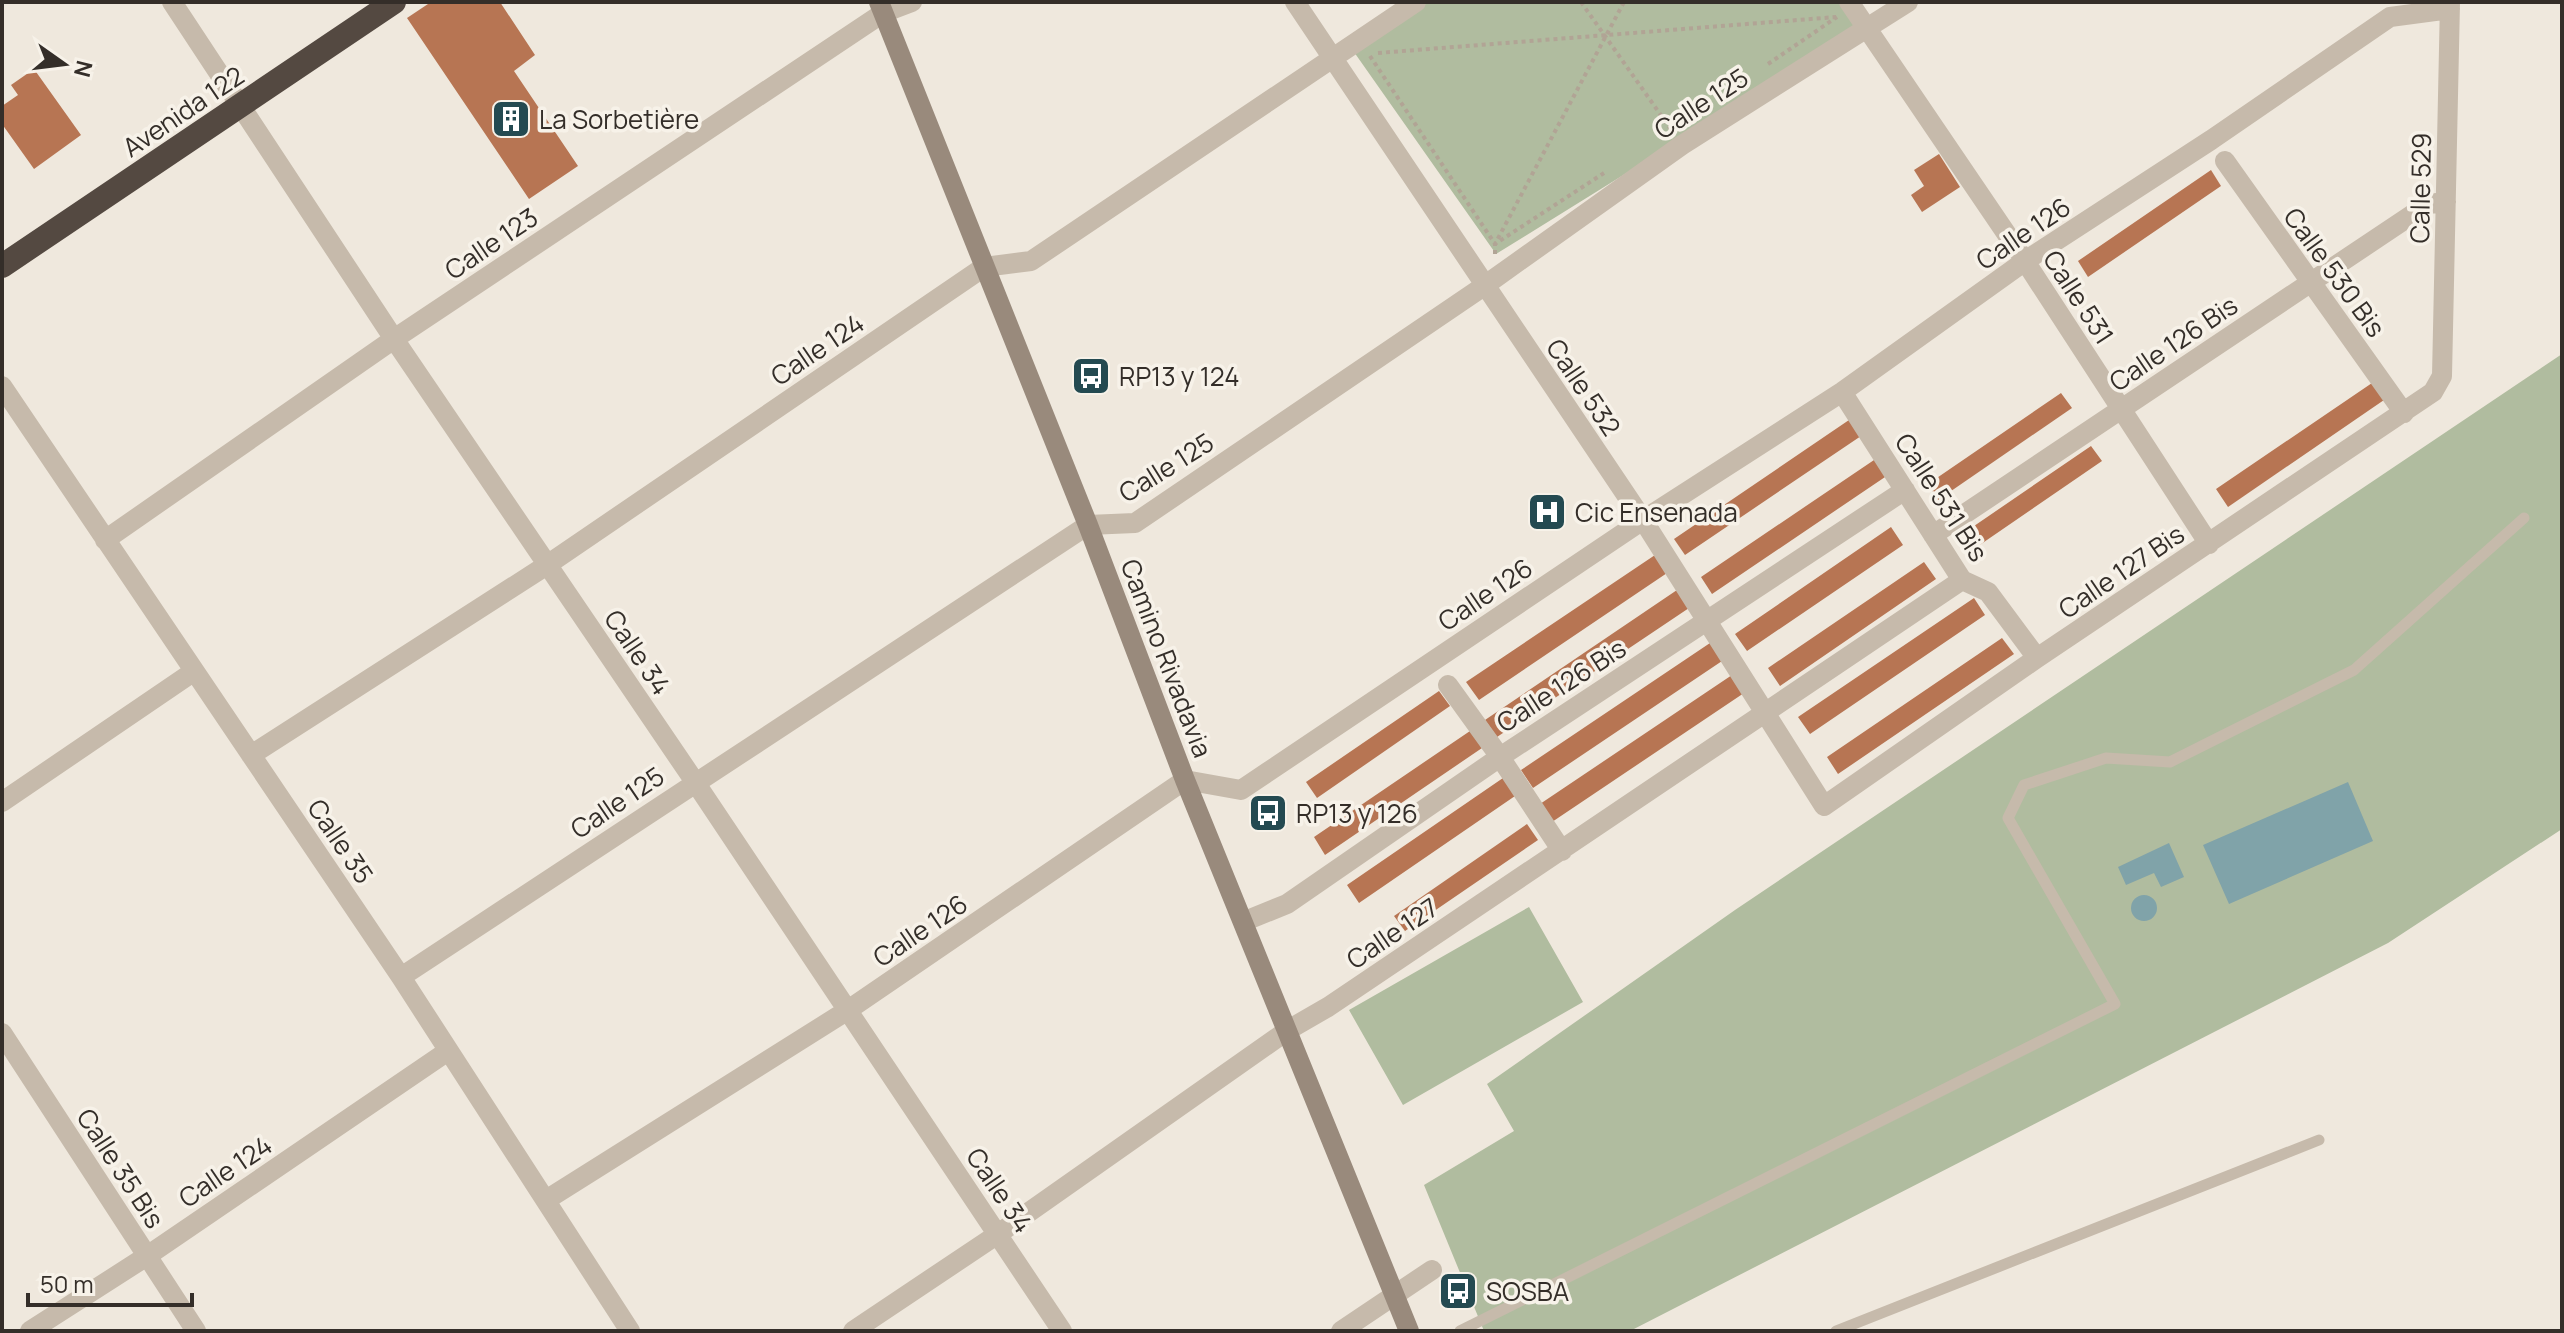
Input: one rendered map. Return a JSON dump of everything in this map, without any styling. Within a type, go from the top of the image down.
[{"type":"highway","name":"Avenida 122","points":[[2,266],[394,2]]},
{"type":"main road","name":"Camino Rivadavia","points":[[881,8],[1088,525],[1185,780],[1245,921],[1409,1331]]},
{"type":"street","name":"Calle 34","points":[[172,2],[394,339],[1062,1331]]},
{"type":"street","name":"Calle 123","points":[[105,540],[881,8],[912,2]]},
{"type":"street","name":"Calle 532","points":[[1295,2],[1643,520],[1824,806]]},
{"type":"street","name":"Calle 124","points":[[251,755],[547,565],[984,267],[1031,261],[1416,2]]},
{"type":"street","name":"Calle 125","points":[[401,977],[1088,525],[1135,523],[1484,286],[1682,145],[1908,2]]},
{"type":"street","name":"Calle 126","points":[[546,1200],[848,1010],[1185,780],[1241,790],[1643,520],[1842,392],[2025,261],[2211,140],[2385,9],[2450,6]]},
{"type":"street","name":"Calle 529","points":[[2442,376],[2450,6]]},
{"type":"street","name":"Calle 531","points":[[1839,10],[1867,29],[2025,261],[2209,544]]},
{"type":"street","name":"Calle 530 Bis","points":[[2225,161],[2404,413]]},
{"type":"street","name":"Calle 126 Bis","points":[[1933,535],[2428,204],[2446,202]]},
{"type":"street","name":"Calle 127 Bis","points":[[1824,806],[2037,658],[2404,413],[2433,392],[2442,376]]},
{"type":"street","name":"Calle 35","points":[[2,386],[401,977],[630,1331]]},
{"type":"street","name":"Calle 531 Bis","points":[[1842,392],[1962,580],[1988,592],[2037,658]]},
{"type":"street","name":"Calle 126 Bis","points":[[1245,921],[1287,904],[1500,757],[1905,490]]},
{"type":"street","name":"Calle 127","points":[[853,1331],[998,1234],[1288,1030],[1328,1007],[1562,851],[1962,580]]},
{"type":"street","points":[[2,802],[193,672]]},
{"type":"street","points":[[1448,685],[1562,851]]},
{"type":"street","name":"Calle 35 Bis","points":[[2,1033],[196,1331]]},
{"type":"street","name":"Calle 124","points":[[30,1331],[147,1256],[448,1051]]},
{"type":"street","points":[[1341,1331],[1432,1270]]},
{"type":"lane","points":[[1460,1331],[2115,1004],[2008,818],[2024,785],[2106,758],[2170,762],[2354,670],[2524,518]]},
{"type":"lane","points":[[1836,1331],[2319,1140]]},
{"type":"path","points":[[1581,2],[1682,145]]},
{"type":"path","points":[[1495,244],[1624,2]]},
{"type":"path","points":[[1760,69],[1839,10]]},
{"type":"path","points":[[1369,54],[1607,36],[1839,10],[1867,29]]},
{"type":"path","points":[[1369,54],[1381,45]]},
{"type":"path","points":[[1369,54],[1495,244],[1496,254],[1484,286]]},
{"type":"path","points":[[1495,244],[1608,170]]},
{"type":"green space","points":[[1428,2],[1845,2],[1862,27],[1496,254],[1354,52]]},
{"type":"green space","points":[[2562,354],[2562,829],[2388,943],[1630,1331],[1484,1331],[1424,1185],[1514,1131],[1487,1084],[1735,910]]},
{"type":"green space","points":[[1529,907],[1583,1002],[1403,1105],[1349,1010]]},
{"type":"water","points":[[2348,782],[2373,841],[2229,904],[2203,845]]},
{"type":"water","points":[[2169,843],[2184,877],[2161,887],[2154,873],[2126,885],[2118,867]]},
{"type":"water","points":[[2144,895],[2153,899],[2157,908],[2153,917],[2144,921],[2135,917],[2131,908],[2135,899]]},
{"type":"building","name":"La Sorbetière","points":[[431,2],[500,2],[535,55],[514,71],[578,166],[529,199],[407,18]]},
{"type":"building","points":[[34,69],[81,135],[34,169],[2,124],[2,106],[18,95],[11,85]]},
{"type":"building","points":[[1939,154],[1960,187],[1922,212],[1911,195],[1924,186],[1914,170]]},
{"type":"building","points":[[2211,170],[2221,186],[2088,277],[2078,261]]},
{"type":"building","points":[[2372,383],[2384,400],[2228,507],[2216,489]]},
{"type":"building","points":[[2061,393],[2072,408],[1938,500],[1928,484]]},
{"type":"building","points":[[1849,420],[1861,436],[1685,555],[1674,539]]},
{"type":"building","points":[[2091,446],[2102,461],[1968,553],[1958,537]]},
{"type":"building","points":[[1877,458],[1888,475],[1712,594],[1701,577]]},
{"type":"building","points":[[1891,527],[1903,545],[1747,651],[1735,634]]},
{"type":"building","points":[[1658,553],[1670,571],[1479,700],[1466,682]]},
{"type":"building","points":[[1924,562],[1936,579],[1780,686],[1768,668]]},
{"type":"building","points":[[1677,590],[1689,608],[1497,737],[1485,720]]},
{"type":"building","points":[[1974,598],[1985,615],[1810,734],[1798,717]]},
{"type":"building","points":[[2002,638],[2014,654],[1838,774],[1827,757]]},
{"type":"building","points":[[1713,641],[1725,659],[1533,788],[1521,770]]},
{"type":"building","points":[[1732,675],[1744,693],[1552,822],[1540,804]]},
{"type":"building","points":[[1439,691],[1450,706],[1317,798],[1306,782]]},
{"type":"building","points":[[1470,731],[1482,748],[1325,855],[1314,837]]},
{"type":"building","points":[[1503,778],[1515,796],[1359,903],[1347,885]]},
{"type":"building","points":[[1527,824],[1538,840],[1405,931],[1394,916]]},
{"type":"place","name":"La Sorbetière","points":[[511,119]]},
{"type":"place","name":"RP13 y 124","points":[[1091,376]]},
{"type":"place","name":"Cic Ensenada","points":[[1547,512]]},
{"type":"place","name":"RP13 y 126","points":[[1268,813]]},
{"type":"place","name":"SOSBA","points":[[1458,1291]]}]
